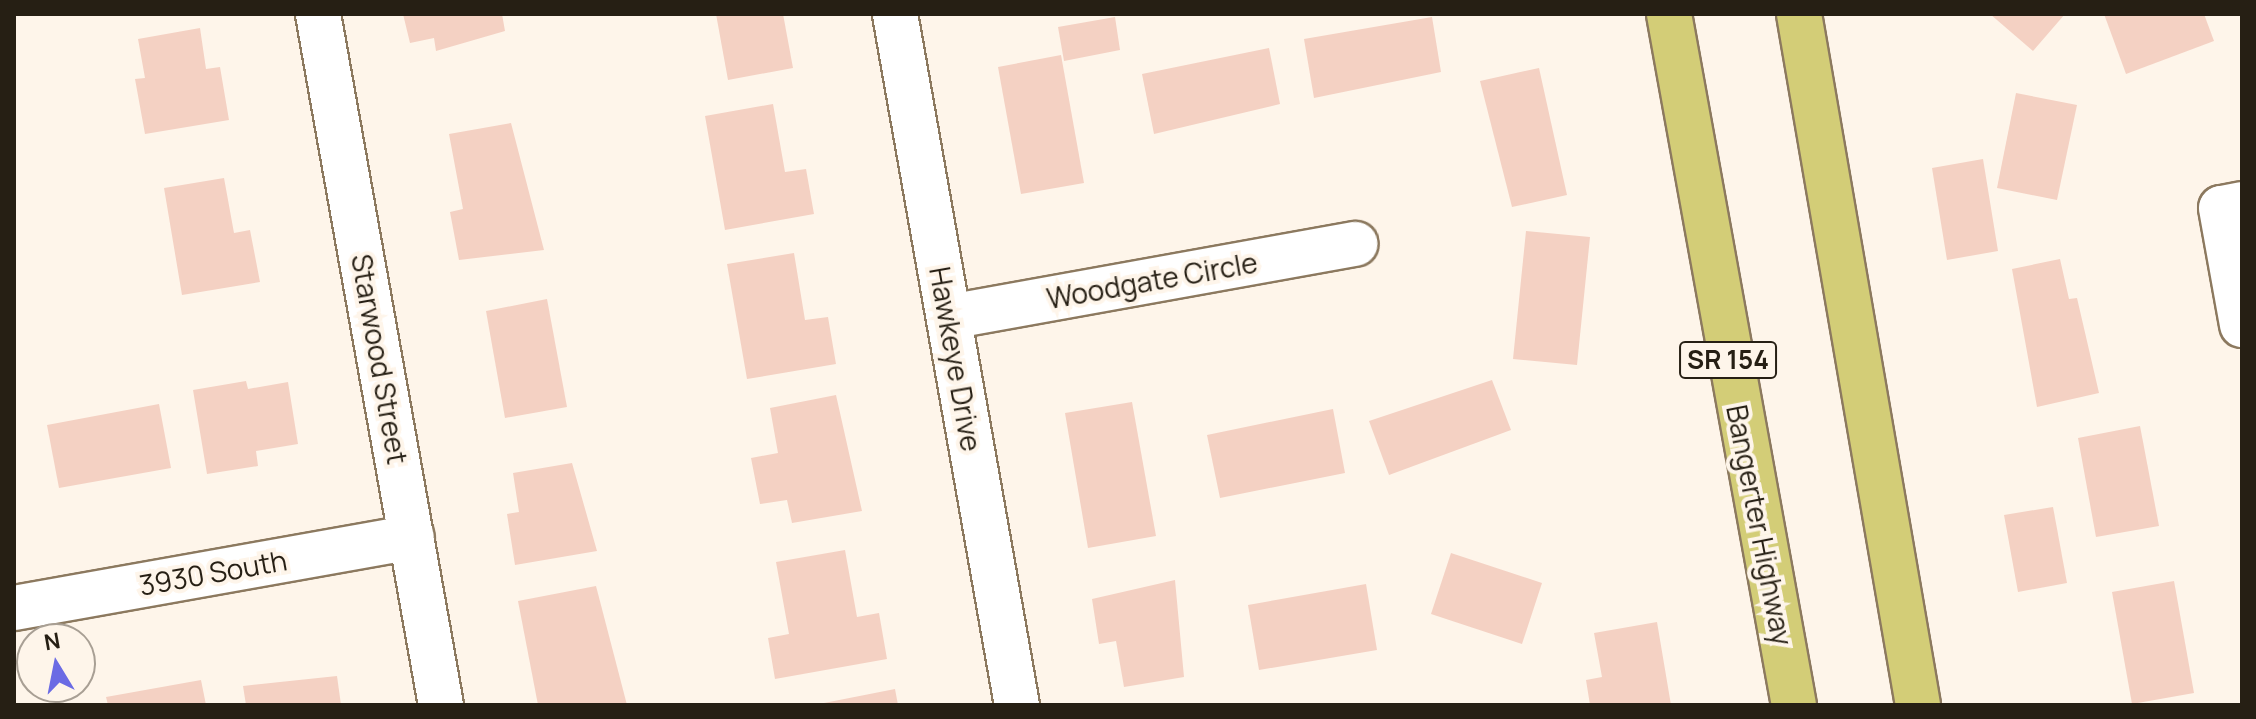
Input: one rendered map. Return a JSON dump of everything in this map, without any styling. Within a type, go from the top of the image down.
[{"type":"highway","name":"Bangerter Highway","points":[[1669,14],[1794,705]]},
{"type":"highway","points":[[1799,14],[1918,705]]},
{"type":"street","name":"Starwood Street","points":[[318,14],[441,705]]},
{"type":"street","name":"Hawkeye Drive","points":[[895,14],[1017,705]]},
{"type":"street","points":[[2232,206],[2242,325]]},
{"type":"street","name":"Woodgate Circle","points":[[949,317],[1355,244]]},
{"type":"street","name":"3930 South","points":[[14,608],[412,537]]},
{"type":"building","points":[[403,14],[502,14],[505,31],[436,51],[434,38],[410,43]]},
{"type":"building","points":[[716,14],[783,14],[793,68],[728,80]]},
{"type":"building","points":[[1990,14],[2065,14],[2033,51]]},
{"type":"building","points":[[2104,14],[2204,14],[2214,41],[2126,74]]},
{"type":"building","points":[[1115,17],[1120,50],[1064,61],[1058,27]]},
{"type":"building","points":[[1432,17],[1441,72],[1314,98],[1304,39]]},
{"type":"building","points":[[200,28],[206,69],[220,67],[229,120],[145,134],[135,79],[145,78],[138,39]]},
{"type":"building","points":[[1269,48],[1280,104],[1154,134],[1142,74]]},
{"type":"building","points":[[1061,55],[1084,183],[1021,194],[998,67]]},
{"type":"building","points":[[1539,68],[1567,195],[1512,207],[1480,81]]},
{"type":"building","points":[[2016,93],[2077,105],[2057,200],[1997,188]]},
{"type":"building","points":[[773,104],[785,172],[806,169],[814,214],[725,230],[705,116]]},
{"type":"building","points":[[511,123],[544,250],[459,260],[450,212],[463,209],[449,134]]},
{"type":"building","points":[[1983,159],[1998,251],[1947,260],[1932,168]]},
{"type":"building","points":[[224,178],[234,233],[250,230],[260,282],[182,295],[164,188]]},
{"type":"building","points":[[1526,231],[1590,237],[1577,365],[1513,359]]},
{"type":"building","points":[[794,253],[805,320],[828,317],[836,364],[747,379],[727,264]]},
{"type":"building","points":[[2060,259],[2069,299],[2077,298],[2099,393],[2037,407],[2012,269]]},
{"type":"building","points":[[547,299],[567,407],[505,418],[486,311]]},
{"type":"building","points":[[1492,380],[1511,430],[1389,475],[1369,421]]},
{"type":"building","points":[[246,381],[248,389],[288,382],[298,444],[256,451],[258,466],[207,474],[193,390]]},
{"type":"building","points":[[836,395],[862,511],[792,523],[787,500],[760,504],[751,458],[778,453],[770,408]]},
{"type":"building","points":[[1132,402],[1156,536],[1088,548],[1065,413]]},
{"type":"building","points":[[159,404],[171,468],[59,488],[47,425]]},
{"type":"building","points":[[1333,409],[1345,473],[1220,498],[1207,435]]},
{"type":"building","points":[[2140,426],[2159,526],[2096,537],[2078,438]]},
{"type":"building","points":[[572,463],[597,551],[515,565],[507,514],[519,512],[513,473]]},
{"type":"building","points":[[2053,507],[2067,583],[2018,592],[2004,515]]},
{"type":"building","points":[[845,550],[857,617],[879,613],[887,659],[775,679],[768,638],[789,634],[776,562]]},
{"type":"building","points":[[1451,553],[1542,583],[1522,644],[1431,614]]},
{"type":"building","points":[[1175,580],[1184,677],[1124,687],[1116,641],[1099,644],[1092,599]]},
{"type":"building","points":[[2174,581],[2194,693],[2132,704],[2112,592]]},
{"type":"building","points":[[1366,584],[1377,650],[1259,670],[1248,605]]},
{"type":"building","points":[[596,586],[627,705],[538,705],[518,601]]},
{"type":"building","points":[[1657,622],[1671,705],[1590,705],[1586,680],[1602,677],[1594,633]]},
{"type":"building","points":[[337,676],[341,705],[246,705],[243,686]]},
{"type":"building","points":[[201,680],[206,705],[108,705],[106,697]]},
{"type":"building","points":[[895,689],[898,705],[819,705],[819,704]]}]
